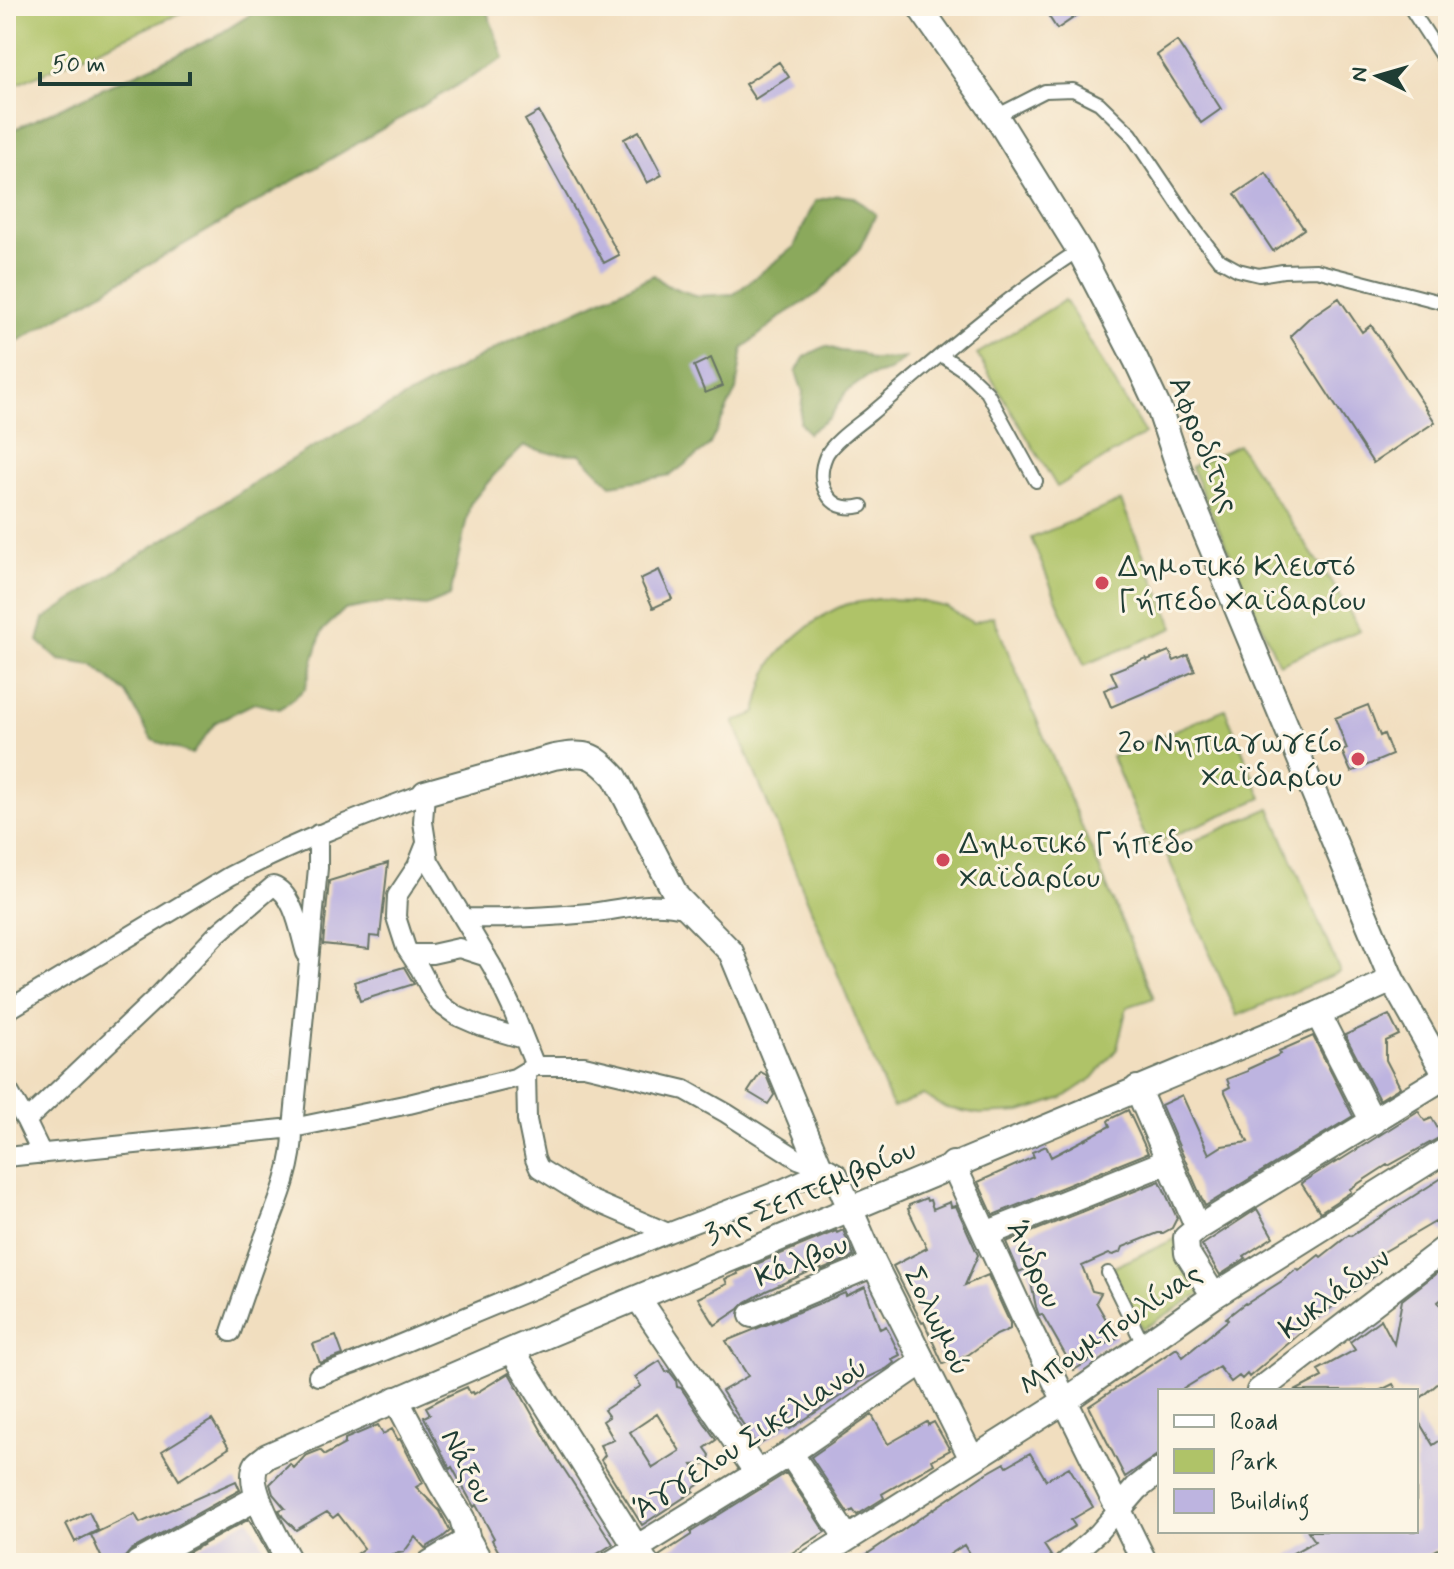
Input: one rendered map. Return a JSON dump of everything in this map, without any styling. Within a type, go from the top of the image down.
[{"type":"street","name":"Αφροδίτης","points":[[919,6],[996,116],[1079,250],[1136,360],[1160,411],[1181,474],[1392,980],[1447,1078]]},
{"type":"street","name":"Σολωμού","points":[[425,793],[554,757],[585,754],[600,760],[615,777],[677,897],[731,952],[820,1167],[836,1176],[874,1264],[972,1459]]},
{"type":"street","points":[[6,1011],[266,857],[425,793],[423,822],[429,861],[487,957],[524,1039],[530,1069],[525,1089],[527,1120],[539,1168],[587,1198],[668,1233]]},
{"type":"street","points":[[231,1332],[283,1187],[294,1146],[293,1128],[318,868],[318,834]]},
{"type":"street","points":[[426,844],[417,866],[397,896],[396,917],[406,948],[440,1004],[480,1026],[524,1039]]},
{"type":"street","points":[[26,1121],[157,997],[217,934],[273,886],[289,900],[310,963]]},
{"type":"street","points":[[463,918],[544,917],[650,903],[668,903],[688,909]]},
{"type":"street","points":[[410,954],[432,954],[459,948],[487,957]]},
{"type":"street","name":"3ης Σεπτεμβρίου","points":[[257,1498],[256,1466],[267,1456],[953,1164],[1318,1014],[1392,980]]},
{"type":"street","points":[[1318,1014],[1373,1122]]},
{"type":"street","points":[[6,1157],[293,1128],[515,1078],[530,1069],[584,1066],[685,1090],[798,1159],[820,1167],[811,1176],[782,1189],[318,1376]]},
{"type":"street","points":[[1192,1233],[1447,1078]]},
{"type":"street","points":[[6,1087],[42,1154]]},
{"type":"street","points":[[1137,1088],[1169,1161],[1192,1233],[1187,1253],[1214,1296]]},
{"type":"street","name":"Μπουμπουλίνας","points":[[809,1563],[1065,1401],[1214,1296],[1448,1149]]},
{"type":"street","points":[[986,1234],[1169,1161]]},
{"type":"street","name":"Άνδρου","points":[[953,1164],[1145,1563]]},
{"type":"street","name":"Κυκλάδων","points":[[1262,1389],[1448,1246]]},
{"type":"street","name":"Κάλβου","points":[[752,1315],[874,1264]]},
{"type":"street","points":[[638,1298],[757,1473]]},
{"type":"street","points":[[512,1350],[641,1556]]},
{"type":"street","name":"Άγγελου Σικελιανού","points":[[612,1563],[641,1556],[922,1362]]},
{"type":"street","name":"Νάξου","points":[[396,1399],[462,1518],[468,1540],[481,1563]]},
{"type":"street","points":[[790,1453],[847,1538]]},
{"type":"street","points":[[1064,1563],[1098,1533],[1137,1488],[1158,1472]]},
{"type":"street","points":[[138,1563],[257,1498],[290,1563]]},
{"type":"street","points":[[430,1563],[468,1540]]},
{"type":"lane","points":[[1409,6],[1448,66]]},
{"type":"lane","points":[[996,116],[1045,91],[1073,90],[1099,103],[1131,134],[1218,259],[1238,270],[1259,275],[1316,270],[1448,304]]},
{"type":"lane","points":[[862,506],[842,507],[833,503],[826,493],[822,476],[826,454],[995,311],[1079,250]]},
{"type":"lane","points":[[941,355],[965,371],[987,392],[1036,481]]},
{"type":"lane","points":[[1108,1273],[1144,1346]]},
{"type":"green space","points":[[6,6],[197,6],[6,89]]},
{"type":"green space","points":[[264,6],[485,6],[504,58],[6,348],[6,133],[213,38]]},
{"type":"green space","points":[[837,195],[854,197],[876,214],[860,248],[819,293],[782,316],[743,348],[736,390],[709,446],[671,475],[611,485],[580,454],[550,453],[524,446],[470,504],[450,596],[426,606],[388,602],[344,610],[322,631],[305,689],[280,709],[254,703],[216,722],[192,754],[152,740],[126,693],[93,665],[59,660],[38,641],[44,619],[139,555],[304,452],[504,344],[654,275],[666,285],[697,296],[734,294],[794,247],[815,201]]},
{"type":"green space","points":[[1065,300],[1145,434],[1057,487],[977,354]]},
{"type":"green space","points":[[826,346],[861,353],[871,359],[905,358],[889,371],[867,377],[846,392],[830,417],[808,433],[800,422],[803,392],[796,372],[805,356]]},
{"type":"green space","points":[[1238,445],[1336,589],[1360,630],[1279,664],[1191,467]]},
{"type":"green space","name":"Δημοτικό Κλειστό Γήπεδο Χαϊδαρίου","points":[[1121,501],[1174,628],[1084,665],[1031,538]]},
{"type":"green space","name":"Δημοτικό Γήπεδο Χαϊδαρίου","points":[[878,599],[915,600],[946,607],[973,623],[993,616],[1154,998],[1127,1007],[1117,1049],[1093,1078],[1063,1098],[1021,1112],[980,1114],[946,1108],[923,1095],[893,1108],[734,722],[756,713],[771,665],[794,638],[838,608]]},
{"type":"green space","points":[[1225,709],[1262,798],[1149,846],[1112,757]]},
{"type":"green space","points":[[1270,808],[1340,972],[1237,1016],[1166,853]]},
{"type":"green space","points":[[1175,1239],[1205,1291],[1142,1329],[1112,1268]]},
{"type":"building","points":[[1042,6],[1091,6],[1057,29]]},
{"type":"building","points":[[1177,41],[1221,109],[1201,123],[1157,55]]},
{"type":"building","points":[[779,62],[789,77],[755,99],[745,84]]},
{"type":"building","points":[[539,112],[619,255],[604,263],[525,120]]},
{"type":"building","points":[[639,131],[662,175],[647,183],[624,139]]},
{"type":"building","points":[[1266,173],[1304,229],[1273,251],[1235,194]]},
{"type":"building","points":[[1339,298],[1362,332],[1371,325],[1435,422],[1373,463],[1290,336],[1309,318]]},
{"type":"building","points":[[711,358],[723,386],[705,393],[694,366]]},
{"type":"building","points":[[659,570],[672,599],[653,608],[640,579]]},
{"type":"building","points":[[1169,651],[1174,661],[1188,655],[1195,671],[1111,707],[1104,690],[1117,685],[1111,672]]},
{"type":"building","points":[[1368,705],[1380,736],[1384,734],[1392,755],[1351,772],[1342,751],[1347,749],[1335,718]]},
{"type":"building","points":[[388,863],[380,937],[370,936],[369,949],[323,944],[329,881]]},
{"type":"building","points":[[404,967],[414,984],[360,1001],[354,982]]},
{"type":"building","points":[[1389,1015],[1399,1035],[1386,1041],[1386,1060],[1400,1087],[1379,1100],[1345,1035]]},
{"type":"building","points":[[1313,1036],[1353,1116],[1205,1206],[1161,1105],[1182,1095],[1209,1154],[1222,1146],[1248,1142],[1224,1090],[1230,1087],[1227,1079]]},
{"type":"building","points":[[761,1072],[766,1075],[774,1095],[768,1104],[748,1092]]},
{"type":"building","points":[[1128,1110],[1148,1153],[993,1215],[978,1182],[1034,1157],[1032,1152],[1046,1146],[1051,1157],[1110,1126],[1110,1119]]},
{"type":"building","points":[[1418,1111],[1425,1121],[1432,1118],[1442,1136],[1387,1165],[1320,1212],[1301,1183]]},
{"type":"building","points":[[1448,1174],[1448,1231],[1442,1233],[1435,1222],[1370,1260],[1380,1272],[1308,1325],[1249,1377],[1247,1374],[1242,1379],[1239,1376],[1231,1382],[1219,1367],[1183,1389],[1158,1389],[1158,1454],[1125,1477],[1089,1406],[1177,1348],[1183,1357],[1245,1303]]},
{"type":"building","points":[[1160,1181],[1177,1218],[1172,1228],[1082,1266],[1092,1291],[1101,1293],[1096,1302],[1117,1338],[1092,1352],[1095,1357],[1074,1370],[1042,1314],[1039,1315],[1028,1268],[1019,1272],[1006,1242]]},
{"type":"building","points":[[926,1198],[933,1209],[950,1202],[951,1207],[956,1206],[978,1255],[965,1285],[988,1275],[1010,1323],[1010,1329],[951,1363],[943,1364],[893,1266],[927,1248],[908,1209],[909,1205]]},
{"type":"building","points":[[1257,1209],[1273,1237],[1220,1275],[1202,1245]]},
{"type":"building","points":[[843,1230],[854,1256],[766,1291],[715,1325],[698,1298],[727,1284],[725,1279],[737,1272]]},
{"type":"building","points":[[1438,1272],[1448,1283],[1448,1294],[1438,1302],[1448,1315],[1448,1375],[1418,1400],[1418,1389],[1396,1389],[1393,1384],[1383,1389],[1299,1389],[1322,1377],[1318,1370],[1355,1350],[1350,1342],[1381,1319],[1394,1344],[1402,1300]]},
{"type":"building","points":[[865,1287],[880,1329],[886,1326],[900,1355],[892,1359],[894,1363],[886,1369],[857,1383],[790,1429],[788,1426],[757,1446],[722,1391],[748,1376],[726,1341]]},
{"type":"building","points":[[336,1336],[343,1355],[320,1363],[313,1344]]},
{"type":"building","points":[[660,1361],[716,1440],[705,1448],[710,1455],[708,1464],[692,1465],[703,1482],[642,1525],[601,1460],[605,1455],[600,1445],[614,1440],[603,1421],[609,1417],[604,1410],[641,1386],[635,1377]],"holes":[[[657,1414],[680,1451],[653,1468],[630,1432]]]},
{"type":"building","points":[[509,1373],[558,1460],[613,1544],[583,1563],[505,1563],[476,1505],[474,1507],[452,1467],[450,1469],[424,1417],[430,1414],[426,1407],[445,1397],[467,1387],[474,1394]]},
{"type":"building","points":[[872,1415],[888,1444],[927,1422],[928,1425],[934,1422],[950,1450],[932,1460],[934,1464],[882,1494],[884,1498],[857,1515],[853,1510],[848,1513],[811,1457]]},
{"type":"building","points":[[212,1420],[229,1448],[179,1480],[162,1451]]},
{"type":"building","points":[[1418,1420],[1433,1445],[1448,1435],[1448,1544],[1412,1563],[1275,1563],[1315,1541],[1309,1533],[1418,1533]]},
{"type":"building","points":[[378,1425],[383,1434],[392,1429],[400,1439],[423,1483],[416,1487],[440,1511],[450,1531],[425,1548],[415,1537],[404,1552],[394,1554],[382,1563],[344,1563],[364,1548],[338,1514],[333,1518],[327,1512],[296,1530],[279,1510],[285,1508],[273,1494],[270,1484],[290,1464],[294,1468],[305,1456],[320,1450],[325,1455],[345,1444],[345,1439]]},
{"type":"building","points":[[1030,1453],[1046,1480],[1069,1467],[1093,1507],[1071,1520],[1075,1526],[1044,1545],[1053,1559],[1052,1563],[978,1563],[964,1545],[937,1563],[854,1563],[982,1476]]},
{"type":"building","points":[[786,1473],[825,1532],[776,1563],[661,1563],[659,1556],[691,1532]]},
{"type":"building","points":[[236,1481],[240,1490],[131,1550],[125,1557],[104,1563],[91,1535],[135,1514],[140,1523]]},
{"type":"building","points":[[89,1512],[98,1530],[75,1542],[66,1524]]},
{"type":"building","points":[[249,1519],[273,1563],[169,1563]]},
{"type":"place","name":"Δημοτικό Κλειστό Γήπεδο Χαϊδαρίου","points":[[1102,583]]},
{"type":"place","name":"2ο Νηπιαγωγείο Χαϊδαρίου","points":[[1358,759]]},
{"type":"place","name":"Δημοτικό Γήπεδο Χαϊδαρίου","points":[[943,860]]}]
